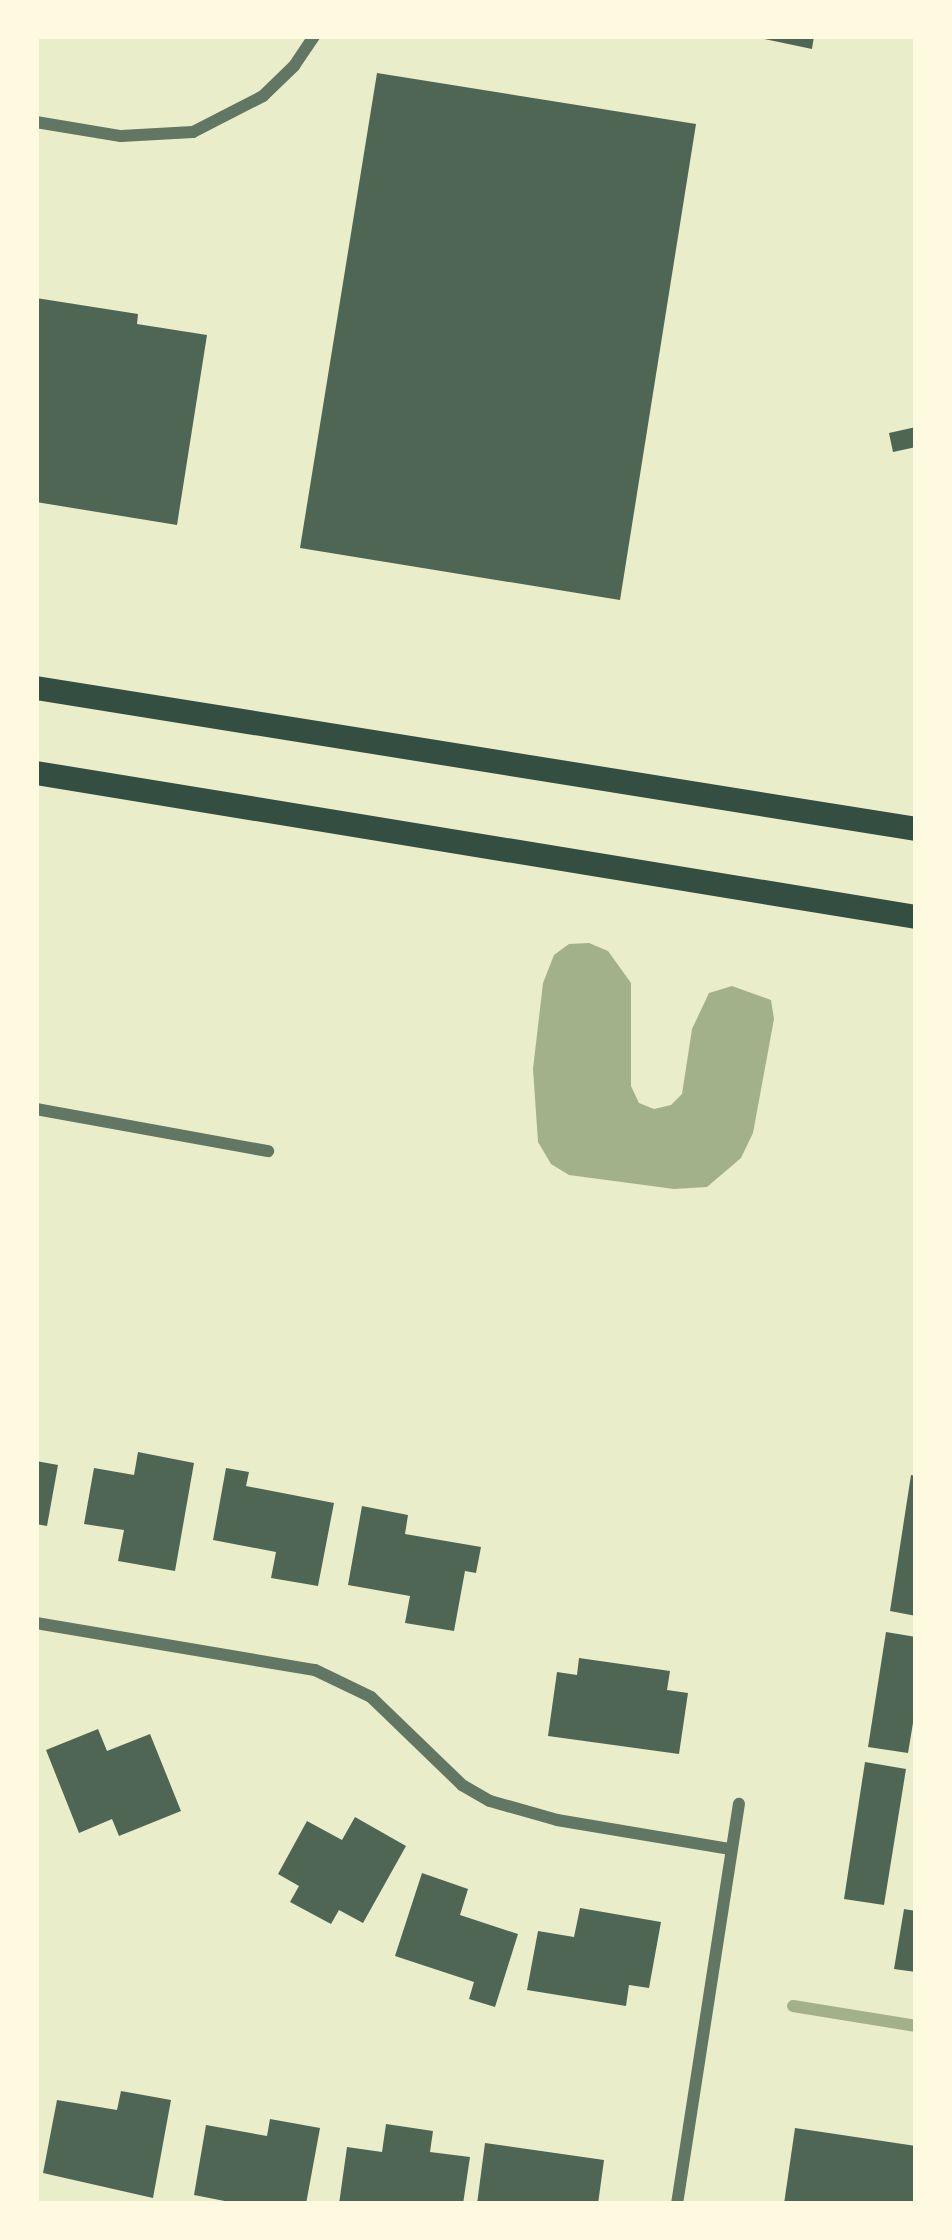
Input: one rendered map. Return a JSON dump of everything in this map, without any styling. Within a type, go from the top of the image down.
[{"type":"main road","points":[[36,688],[916,830]]},
{"type":"main road","points":[[36,773],[916,916]]},
{"type":"street","points":[[36,122],[121,136],[193,132],[263,96],[294,66],[314,36]]},
{"type":"street","points":[[36,1109],[268,1151]]},
{"type":"street","points":[[36,1623],[315,1670],[371,1697],[462,1785],[490,1801],[557,1820],[731,1850]]},
{"type":"street","points":[[676,2204],[739,1804]]},
{"type":"shaded area","points":[[589,943],[608,951],[631,983],[631,1086],[639,1103],[654,1109],[671,1105],[682,1094],[692,1029],[709,993],[732,986],[771,1000],[774,1019],[753,1133],[741,1158],[707,1187],[674,1189],[569,1175],[551,1164],[538,1142],[533,1069],[543,983],[554,955],[569,944]]},
{"type":"building","points":[[750,36],[814,36],[812,49]]},
{"type":"building","points":[[377,73],[696,124],[620,600],[300,548]]},
{"type":"building","points":[[36,298],[138,314],[137,324],[207,335],[177,525],[36,502]]},
{"type":"building","points":[[916,427],[916,447],[893,452],[889,433]]},
{"type":"building","points":[[138,1452],[194,1463],[175,1571],[118,1561],[124,1530],[84,1524],[94,1468],[134,1475]]},
{"type":"building","points":[[36,1461],[58,1465],[47,1526],[36,1524]]},
{"type":"building","points":[[226,1468],[249,1472],[246,1486],[334,1503],[318,1586],[271,1578],[276,1552],[213,1540]]},
{"type":"building","points":[[911,1475],[916,1476],[916,1616],[890,1611]]},
{"type":"building","points":[[362,1506],[408,1515],[405,1534],[481,1547],[476,1573],[465,1571],[454,1631],[405,1623],[410,1596],[348,1585]]},
{"type":"building","points":[[886,1632],[916,1637],[916,1705],[908,1753],[868,1747]]},
{"type":"building","points":[[579,1658],[670,1671],[667,1690],[688,1693],[679,1754],[548,1736],[557,1672],[577,1675]]},
{"type":"building","points":[[98,1729],[107,1751],[150,1734],[181,1811],[119,1836],[112,1819],[79,1833],[46,1750]]},
{"type":"building","points":[[865,1762],[906,1769],[884,1905],[844,1899]]},
{"type":"building","points":[[355,1817],[406,1846],[363,1923],[339,1910],[331,1924],[290,1902],[299,1886],[278,1874],[307,1821],[342,1840]]},
{"type":"building","points":[[422,1873],[468,1889],[460,1915],[518,1934],[495,2007],[469,1999],[474,1982],[395,1956]]},
{"type":"building","points":[[580,1908],[661,1922],[649,1988],[629,1985],[626,2006],[527,1990],[538,1931],[574,1937]]},
{"type":"building","points":[[904,1909],[916,1911],[916,1972],[894,1969]]},
{"type":"building","points":[[121,2091],[171,2100],[153,2198],[43,2173],[57,2100],[117,2110]]},
{"type":"building","points":[[270,2119],[320,2128],[306,2204],[240,2204],[194,2195],[206,2125],[267,2136]]},
{"type":"building","points":[[386,2124],[433,2131],[430,2152],[470,2157],[463,2204],[339,2204],[347,2147],[382,2152]]},
{"type":"building","points":[[795,2128],[916,2146],[916,2204],[784,2204]]},
{"type":"building","points":[[485,2143],[604,2160],[598,2204],[477,2204]]},
{"type":"waterway","points":[[793,2006],[916,2026]]}]
